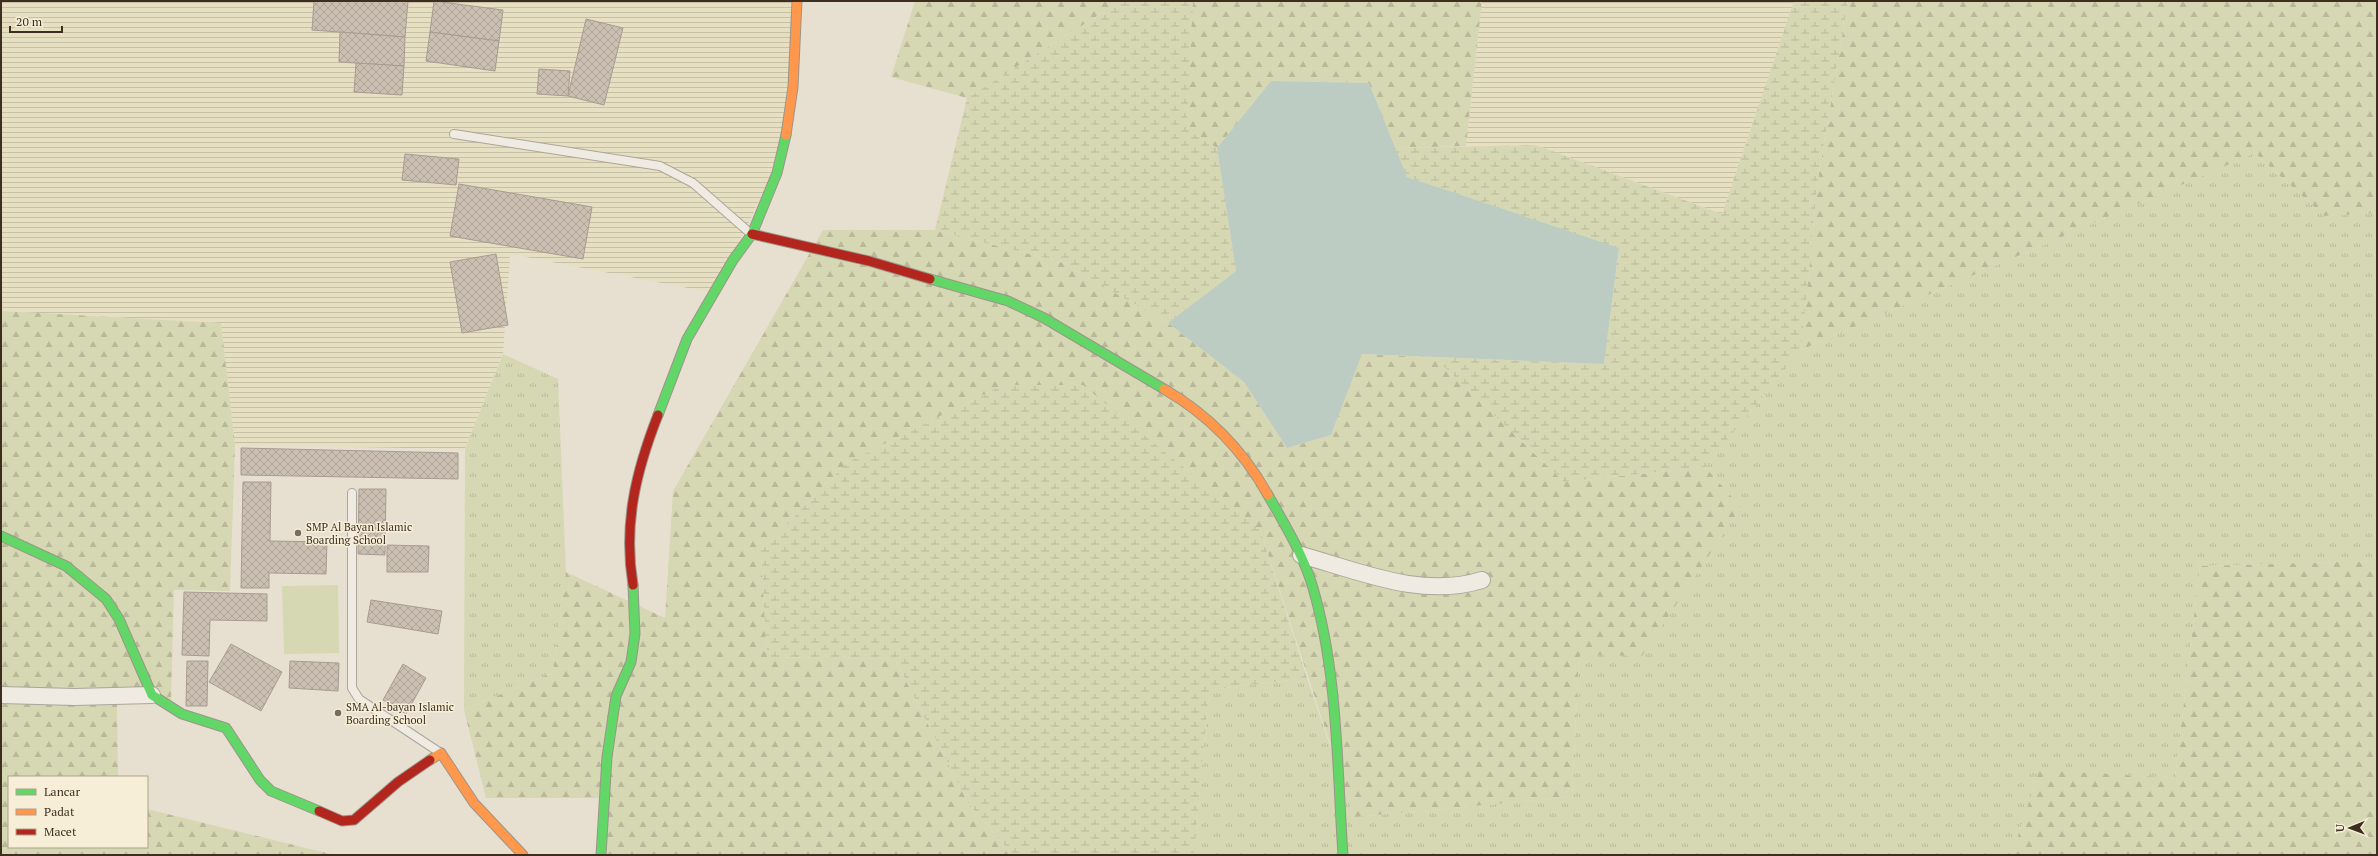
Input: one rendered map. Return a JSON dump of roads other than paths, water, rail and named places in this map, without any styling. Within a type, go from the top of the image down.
[{"type":"street","points":[[601,855],[607,757],[616,696],[631,662],[635,634],[635,601],[629,562],[630,511],[635,483],[651,433],[687,339],[733,260],[752,234],[777,173],[789,122],[793,87],[797,1]]},
{"type":"street","points":[[752,234],[870,261],[1008,301],[1044,318],[1176,396],[1208,419],[1238,449],[1257,474],[1301,554],[1313,588],[1330,671],[1343,855]]},
{"type":"street","points":[[1,536],[66,566],[106,599],[119,619],[152,695]]},
{"type":"street","points":[[1301,554],[1420,587],[1463,586],[1482,580]]},
{"type":"street","points":[[1,695],[75,697],[152,695],[182,714],[226,728],[260,780],[271,791],[342,821],[354,820],[398,782],[441,753],[474,803],[523,855]]},
{"type":"lane","points":[[454,134],[660,166],[693,183],[752,234]]},
{"type":"lane","points":[[352,494],[352,688],[358,698],[441,753]]},
{"type":"place","name":"SMP Al Bayan Islamic Boarding School","points":[[298,533]]},
{"type":"place","name":"SMA Al-bayan Islamic Boarding School","points":[[338,713]]}]
